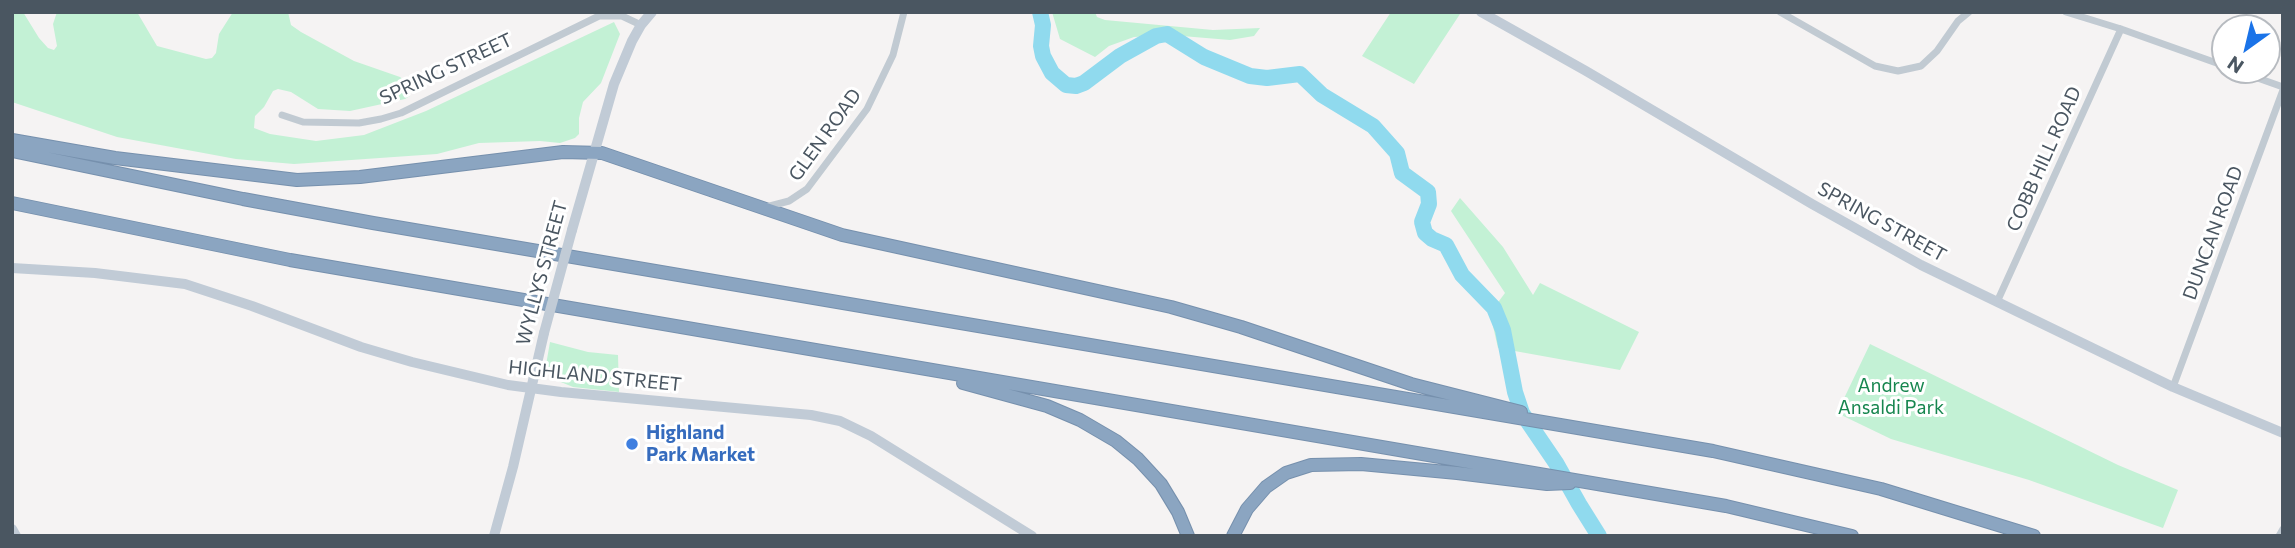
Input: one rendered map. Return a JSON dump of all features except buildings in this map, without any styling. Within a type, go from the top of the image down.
[{"type":"highway","points":[[12,140],[115,158],[297,180],[350,178],[563,152],[594,152],[620,158],[758,208],[867,242],[1171,307],[1411,384],[1510,408],[1547,423]]},
{"type":"highway","points":[[12,151],[243,200],[361,221],[1713,451],[1906,496],[2034,536]]},
{"type":"highway","points":[[12,203],[290,260],[1616,486],[1726,506],[1852,536]]},
{"type":"highway","points":[[919,368],[948,379],[1047,406],[1105,434],[1131,453],[1156,478],[1178,512],[1188,536]]},
{"type":"highway","points":[[1233,536],[1247,509],[1266,487],[1286,474],[1311,465],[1361,464],[1555,485],[1581,480]]},
{"type":"main road","points":[[641,25],[652,12]]},
{"type":"main road","name":"SPRING STREET","points":[[1481,12],[1881,243],[2173,387],[2283,433]]},
{"type":"main road","name":"WYLLYS STREET","points":[[494,536],[544,333],[594,152],[614,83],[641,25]]},
{"type":"main road","name":"HIGHLAND STREET","points":[[12,268],[95,273],[185,284],[412,362],[530,389],[811,415],[840,421],[871,436],[1032,536]]},
{"type":"main road","points":[[12,528],[16,536]]},
{"type":"street","name":"GLEN ROAD","points":[[758,208],[781,204],[804,192],[867,110],[893,55],[904,12]]},
{"type":"street","points":[[1780,12],[1875,66],[1898,71],[1921,66],[1937,51],[1958,20],[1969,12]]},
{"type":"street","points":[[2066,12],[2211,61]]},
{"type":"street","name":"SPRING STREET","points":[[282,115],[303,122],[359,123],[381,119],[401,113],[598,16],[622,16],[641,25]]},
{"type":"street","name":"COBB HILL ROAD","points":[[1997,302],[2121,29]]},
{"type":"street","name":"DUNCAN ROAD","points":[[2173,387],[2283,89]]},
{"type":"street","points":[[2279,536],[2283,529]]},
{"type":"green space","points":[[12,12],[23,12],[39,38],[48,48],[54,50],[57,46],[53,24],[57,12],[137,12],[157,46],[206,59],[212,58],[216,53],[219,34],[233,12],[288,12],[291,25],[301,32],[354,61],[400,77],[409,84],[410,96],[405,99],[350,111],[318,109],[291,92],[278,89],[273,91],[255,116],[254,128],[270,134],[316,141],[364,135],[426,111],[614,22],[620,34],[601,83],[583,102],[579,134],[575,138],[560,143],[479,143],[437,154],[294,164],[236,159],[117,137],[12,102]]},
{"type":"green space","points":[[1052,12],[1095,12],[1097,17],[1105,20],[1213,30],[1260,28],[1254,36],[1230,40],[1170,35],[1134,37],[1109,46],[1095,57],[1060,39]]},
{"type":"green space","points":[[1391,12],[1460,14],[1414,84],[1362,56]]},
{"type":"green space","points":[[1460,198],[1503,247],[1533,295],[1540,283],[1639,332],[1620,370],[1498,348],[1490,313],[1505,293],[1451,211]]},
{"type":"green space","points":[[550,342],[588,352],[618,355],[619,392],[573,387],[556,380],[546,365]]},
{"type":"green space","name":"Andrew Ansaldi Park","points":[[1870,344],[2118,465],[2178,490],[2163,528],[2029,480],[1891,439],[1837,413]]},
{"type":"waterway","points":[[1040,12],[1043,25],[1043,56],[1052,73],[1066,85],[1084,83],[1120,56],[1156,36],[1167,34],[1204,57],[1250,76],[1267,78],[1300,74],[1322,95],[1373,126],[1397,153],[1402,173],[1428,192],[1429,204],[1422,222],[1425,233],[1446,245],[1462,275],[1494,308],[1503,330],[1515,392],[1522,413],[1556,463],[1599,536]]},
{"type":"place","name":"Highland Park Market","points":[[632,444]]}]
